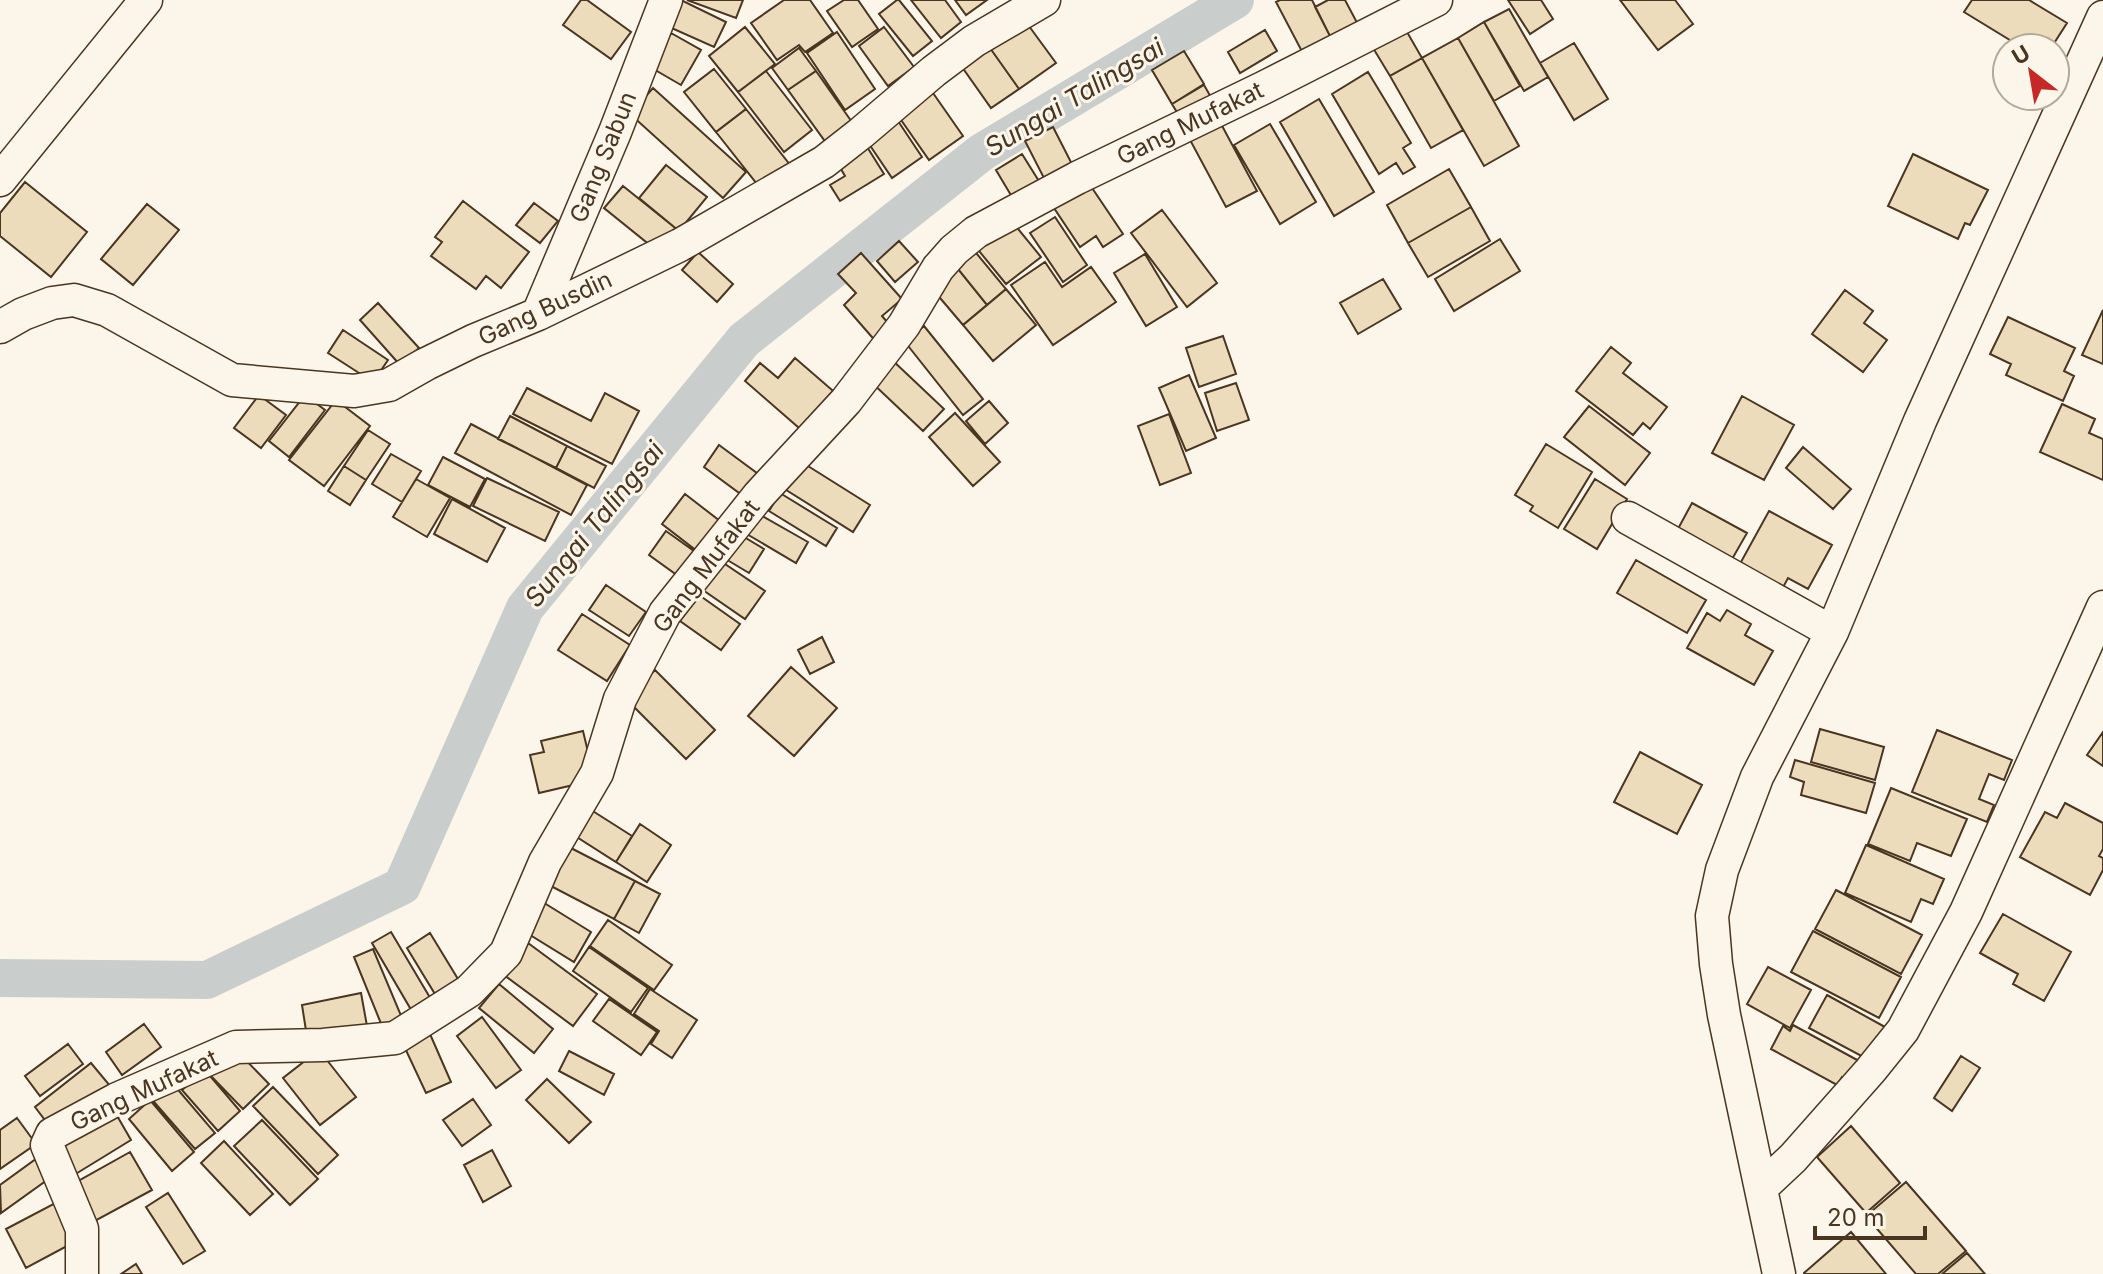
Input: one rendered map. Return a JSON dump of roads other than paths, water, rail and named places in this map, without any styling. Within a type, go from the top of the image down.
[{"type":"street","points":[[0,180],[146,0]]},
{"type":"street","name":"Gang Sabun","points":[[538,314],[615,132],[666,0]]},
{"type":"street","name":"Gang Busdin","points":[[0,327],[52,303],[74,300],[107,310],[232,380],[354,391],[389,385],[473,341],[538,314],[680,245],[824,162],[974,41],[1044,0]]},
{"type":"street","name":"Gang Mufakat","points":[[82,1274],[82,1229],[47,1145],[52,1134],[117,1099],[236,1047],[323,1045],[395,1038],[469,991],[506,953],[545,862],[597,773],[620,699],[665,613],[759,495],[846,401],[904,325],[938,268],[954,250],[976,232],[1077,178],[1436,0]]},
{"type":"street","points":[[1779,1274],[1716,964],[1712,916],[1722,870],[1757,777],[1832,632],[1920,421],[2103,17]]},
{"type":"street","points":[[1628,518],[1832,632]]},
{"type":"street","points":[[1761,1188],[1793,1158],[1903,1030],[1966,912],[2103,607]]},
{"type":"waterway","name":"Sungai Talingsai","points":[[0,978],[207,980],[402,886],[525,608],[744,340],[982,152],[1235,0]]}]
